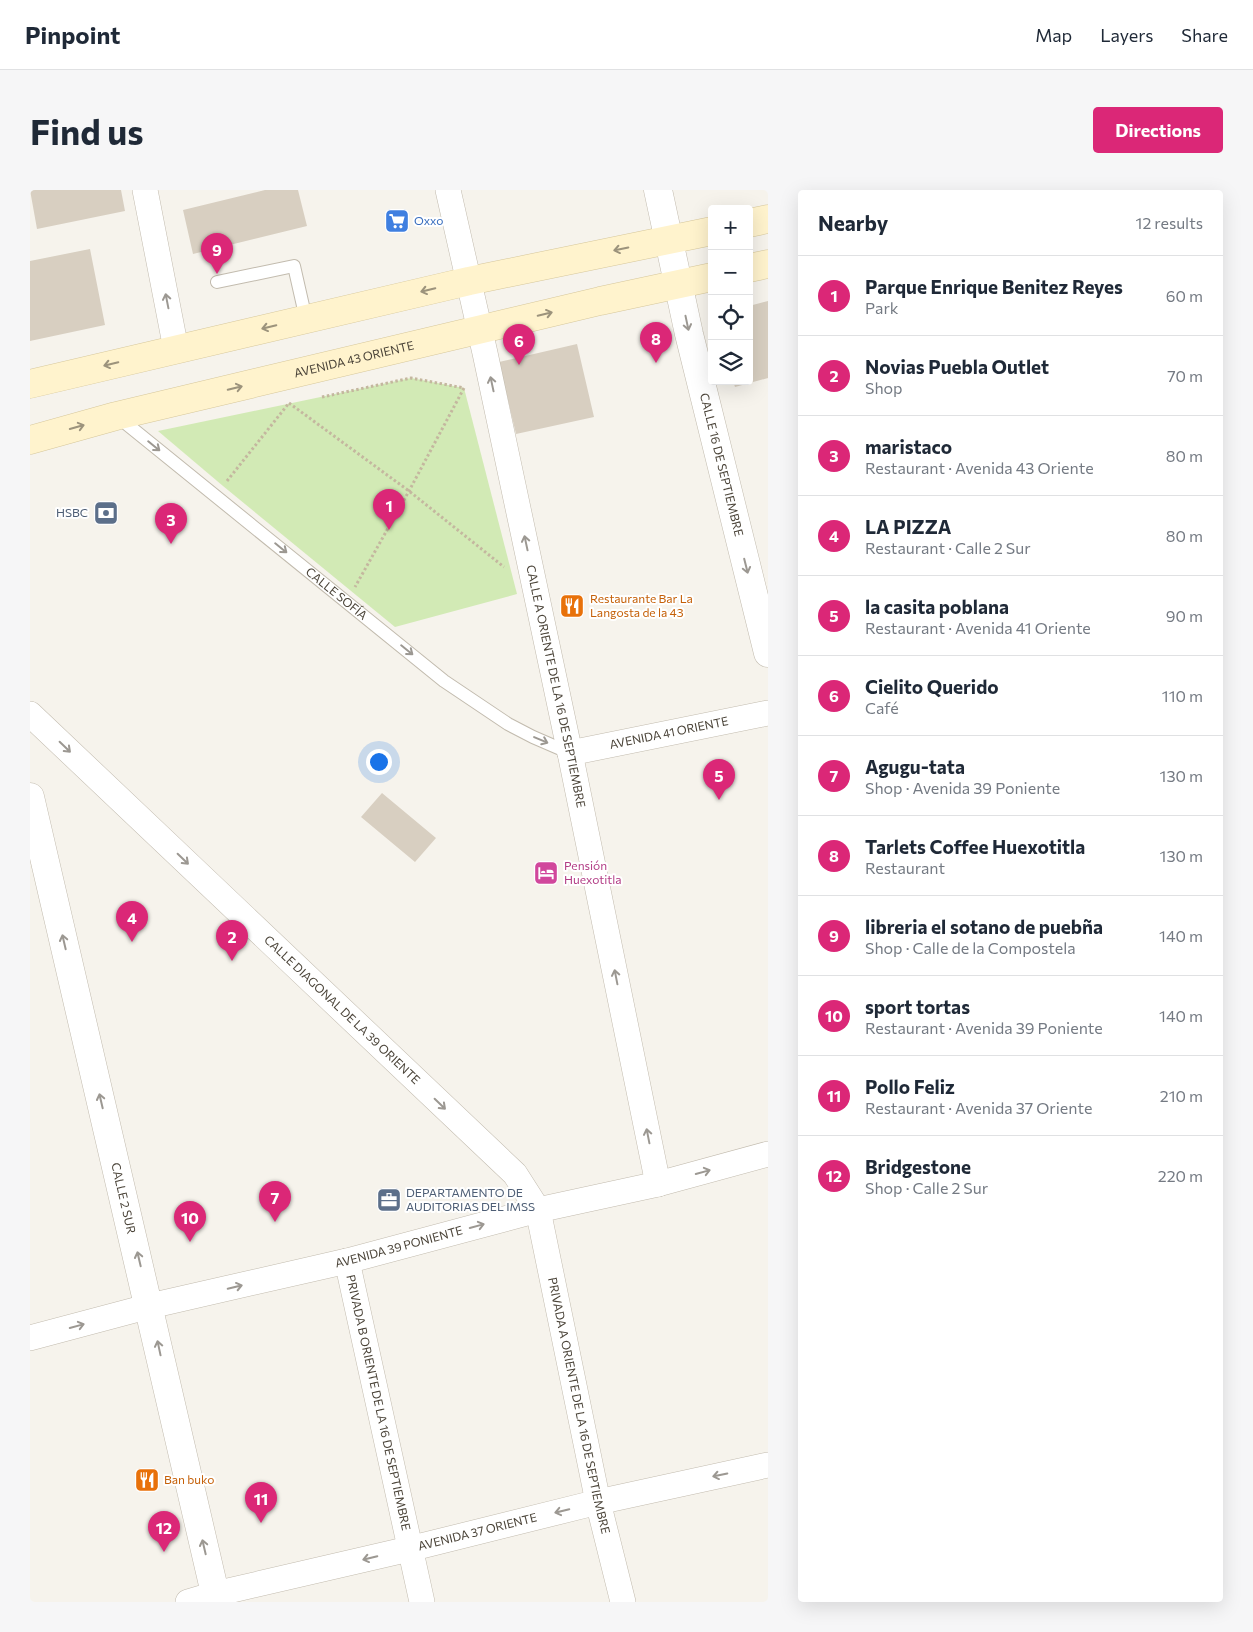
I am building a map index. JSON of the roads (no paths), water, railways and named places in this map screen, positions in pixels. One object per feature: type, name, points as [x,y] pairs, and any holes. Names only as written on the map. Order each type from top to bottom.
[{"type":"main road","points":[[753,222],[768,219]]},
{"type":"main road","points":[[30,384],[469,281],[708,232]]},
{"type":"main road","points":[[753,267],[768,264]]},
{"type":"main road","name":"AVENIDA 43 ORIENTE","points":[[30,440],[116,416],[480,329],[708,278]]},
{"type":"street","points":[[145,190],[176,349]]},
{"type":"street","name":"CALLE A ORIENTE DE LA 16 DE SEPTIEMBRE","points":[[448,190],[480,329],[570,753],[658,1184]]},
{"type":"street","name":"CALLE 16 DE SEPTIEMBRE","points":[[658,190],[678,284],[768,653]]},
{"type":"street","name":"AVENIDA 41 ORIENTE","points":[[570,753],[768,713]]},
{"type":"street","name":"CALLE DIAGONAL DE LA 39 ORIENTE","points":[[30,714],[514,1174],[538,1210]]},
{"type":"street","name":"CALLE 2 SUR","points":[[30,797],[150,1306],[167,1389],[216,1598]]},
{"type":"street","name":"AVENIDA 39 PONIENTE","points":[[30,1338],[150,1306],[347,1261],[538,1210],[658,1184],[768,1154]]},
{"type":"street","name":"PRIVADA A ORIENTE DE LA 16 DE SEPTIEMBRE","points":[[538,1210],[598,1502],[623,1602]]},
{"type":"street","name":"PRIVADA B ORIENTE DE LA 16 DE SEPTIEMBRE","points":[[347,1261],[422,1602]]},
{"type":"street","name":"AVENIDA 37 ORIENTE","points":[[188,1602],[216,1598],[598,1502],[768,1465]]},
{"type":"lane","points":[[217,282],[294,266],[306,319]]},
{"type":"lane","name":"CALLE SOFÍA","points":[[116,416],[444,681],[508,724],[570,753]]},
{"type":"place","name":"Oxxo","points":[[397,221]]},
{"type":"place","name":"libreria el sotano de puebña","points":[[217,274]]},
{"type":"place","name":"Tarlets Coffee Huexotitla","points":[[656,363]]},
{"type":"place","name":"Cielito Querido","points":[[519,365]]},
{"type":"place","name":"HSBC","points":[[106,513]]},
{"type":"place","name":"Parque Enrique Benitez Reyes","points":[[389,530]]},
{"type":"place","name":"maristaco","points":[[171,544]]},
{"type":"place","name":"Restaurante Bar La Langosta de la 43","points":[[572,606]]},
{"type":"place","name":"la casita poblana","points":[[719,800]]},
{"type":"place","name":"Pensión Huexotitla","points":[[546,873]]},
{"type":"place","name":"LA PIZZA","points":[[132,942]]},
{"type":"place","name":"Novias Puebla Outlet","points":[[232,961]]},
{"type":"place","name":"DEPARTAMENTO DE AUDITORIAS DEL IMSS","points":[[389,1200]]},
{"type":"place","name":"Agugu-tata","points":[[275,1222]]},
{"type":"place","name":"sport tortas","points":[[190,1242]]},
{"type":"place","name":"Ban buko","points":[[147,1480]]},
{"type":"place","name":"Pollo Feliz","points":[[261,1523]]},
{"type":"place","name":"Bridgestone","points":[[164,1552]]}]
